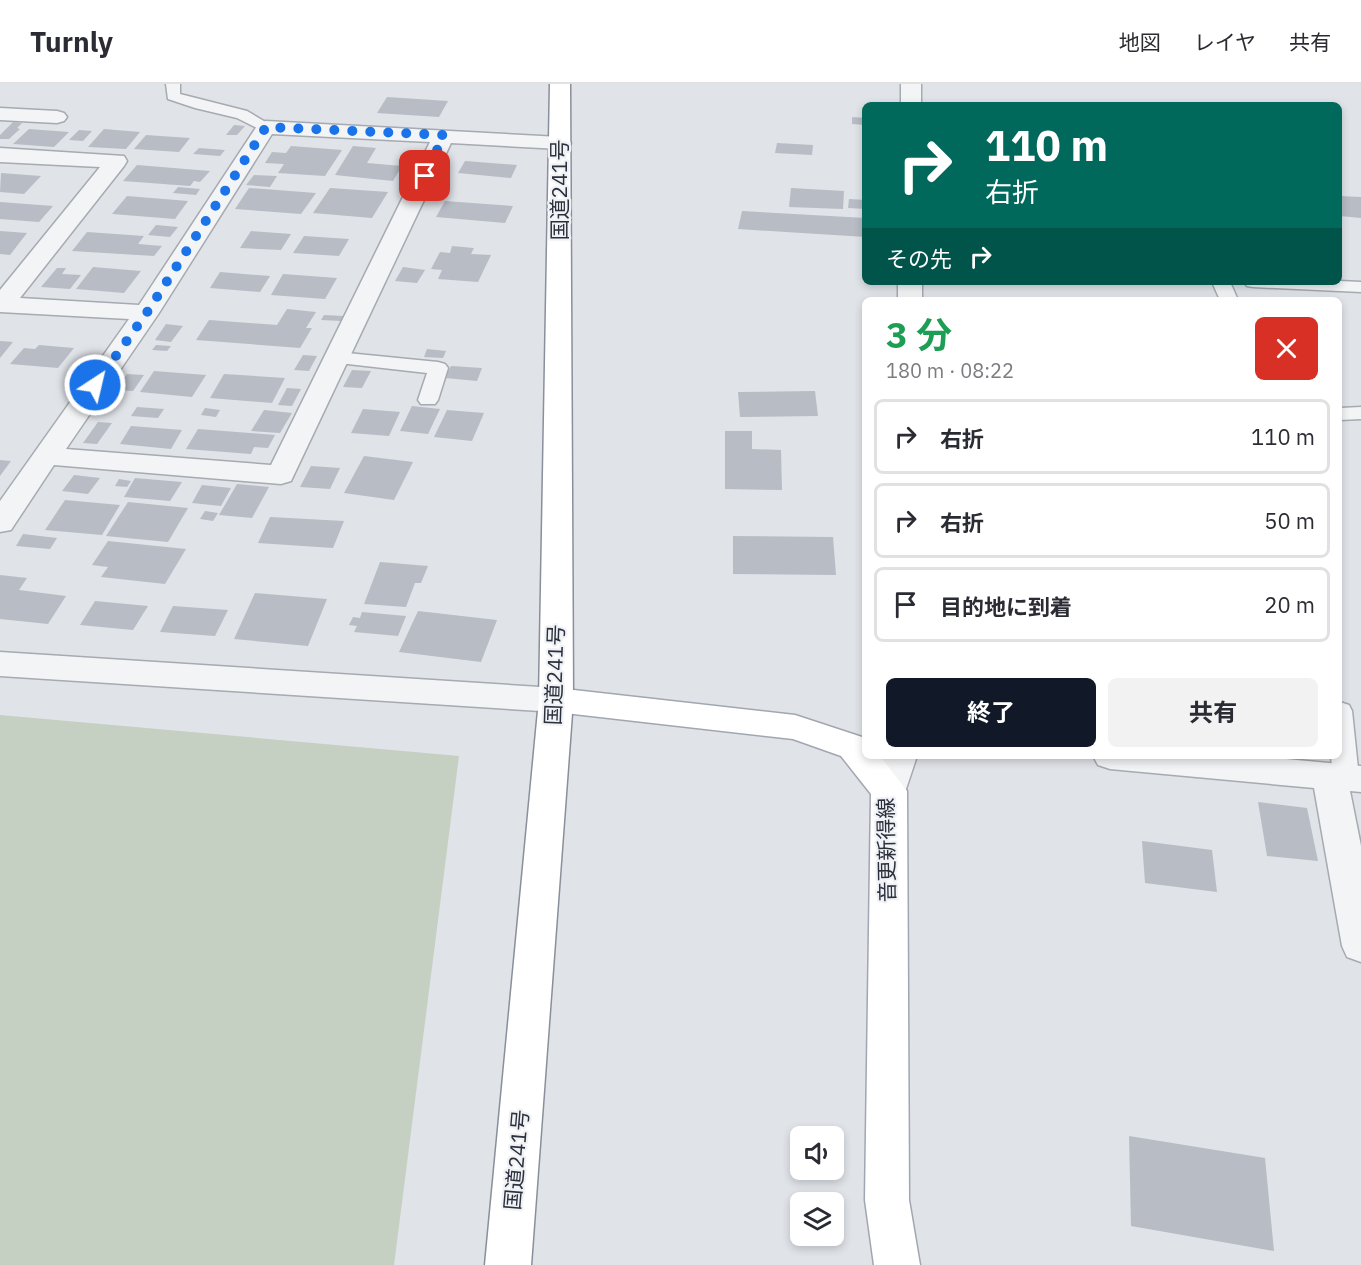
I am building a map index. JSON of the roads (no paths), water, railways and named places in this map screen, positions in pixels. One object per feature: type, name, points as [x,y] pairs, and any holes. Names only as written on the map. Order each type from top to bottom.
[{"type":"main road","name":"国道241号","points":[[508,1265],[556,700],[560,84]]},
{"type":"main road","name":"音更新得線","points":[[556,700],[795,727],[853,747],[862,758]]},
{"type":"main road","name":"音更新得線","points":[[863,759],[889,791],[887,1200],[897,1265]]},
{"type":"street","points":[[911,84],[911,102]]},
{"type":"street","points":[[0,114],[57,117]]},
{"type":"street","points":[[0,523],[146,314],[266,127],[560,143]]},
{"type":"street","points":[[45,456],[280,475],[444,135]]},
{"type":"street","points":[[0,154],[116,161],[1,304]]},
{"type":"street","points":[[1,304],[146,314]]},
{"type":"street","points":[[0,664],[556,700]]},
{"type":"street","points":[[889,791],[899,759]]},
{"type":"street","points":[[1142,759],[1346,778],[1361,946]]},
{"type":"lane","points":[[173,84],[172,96],[242,114],[266,127]]},
{"type":"lane","points":[[1318,285],[1361,287]]},
{"type":"lane","points":[[337,358],[438,368],[428,400]]},
{"type":"lane","points":[[1342,414],[1361,413]]},
{"type":"lane","points":[[1342,733],[1346,778]]}]
